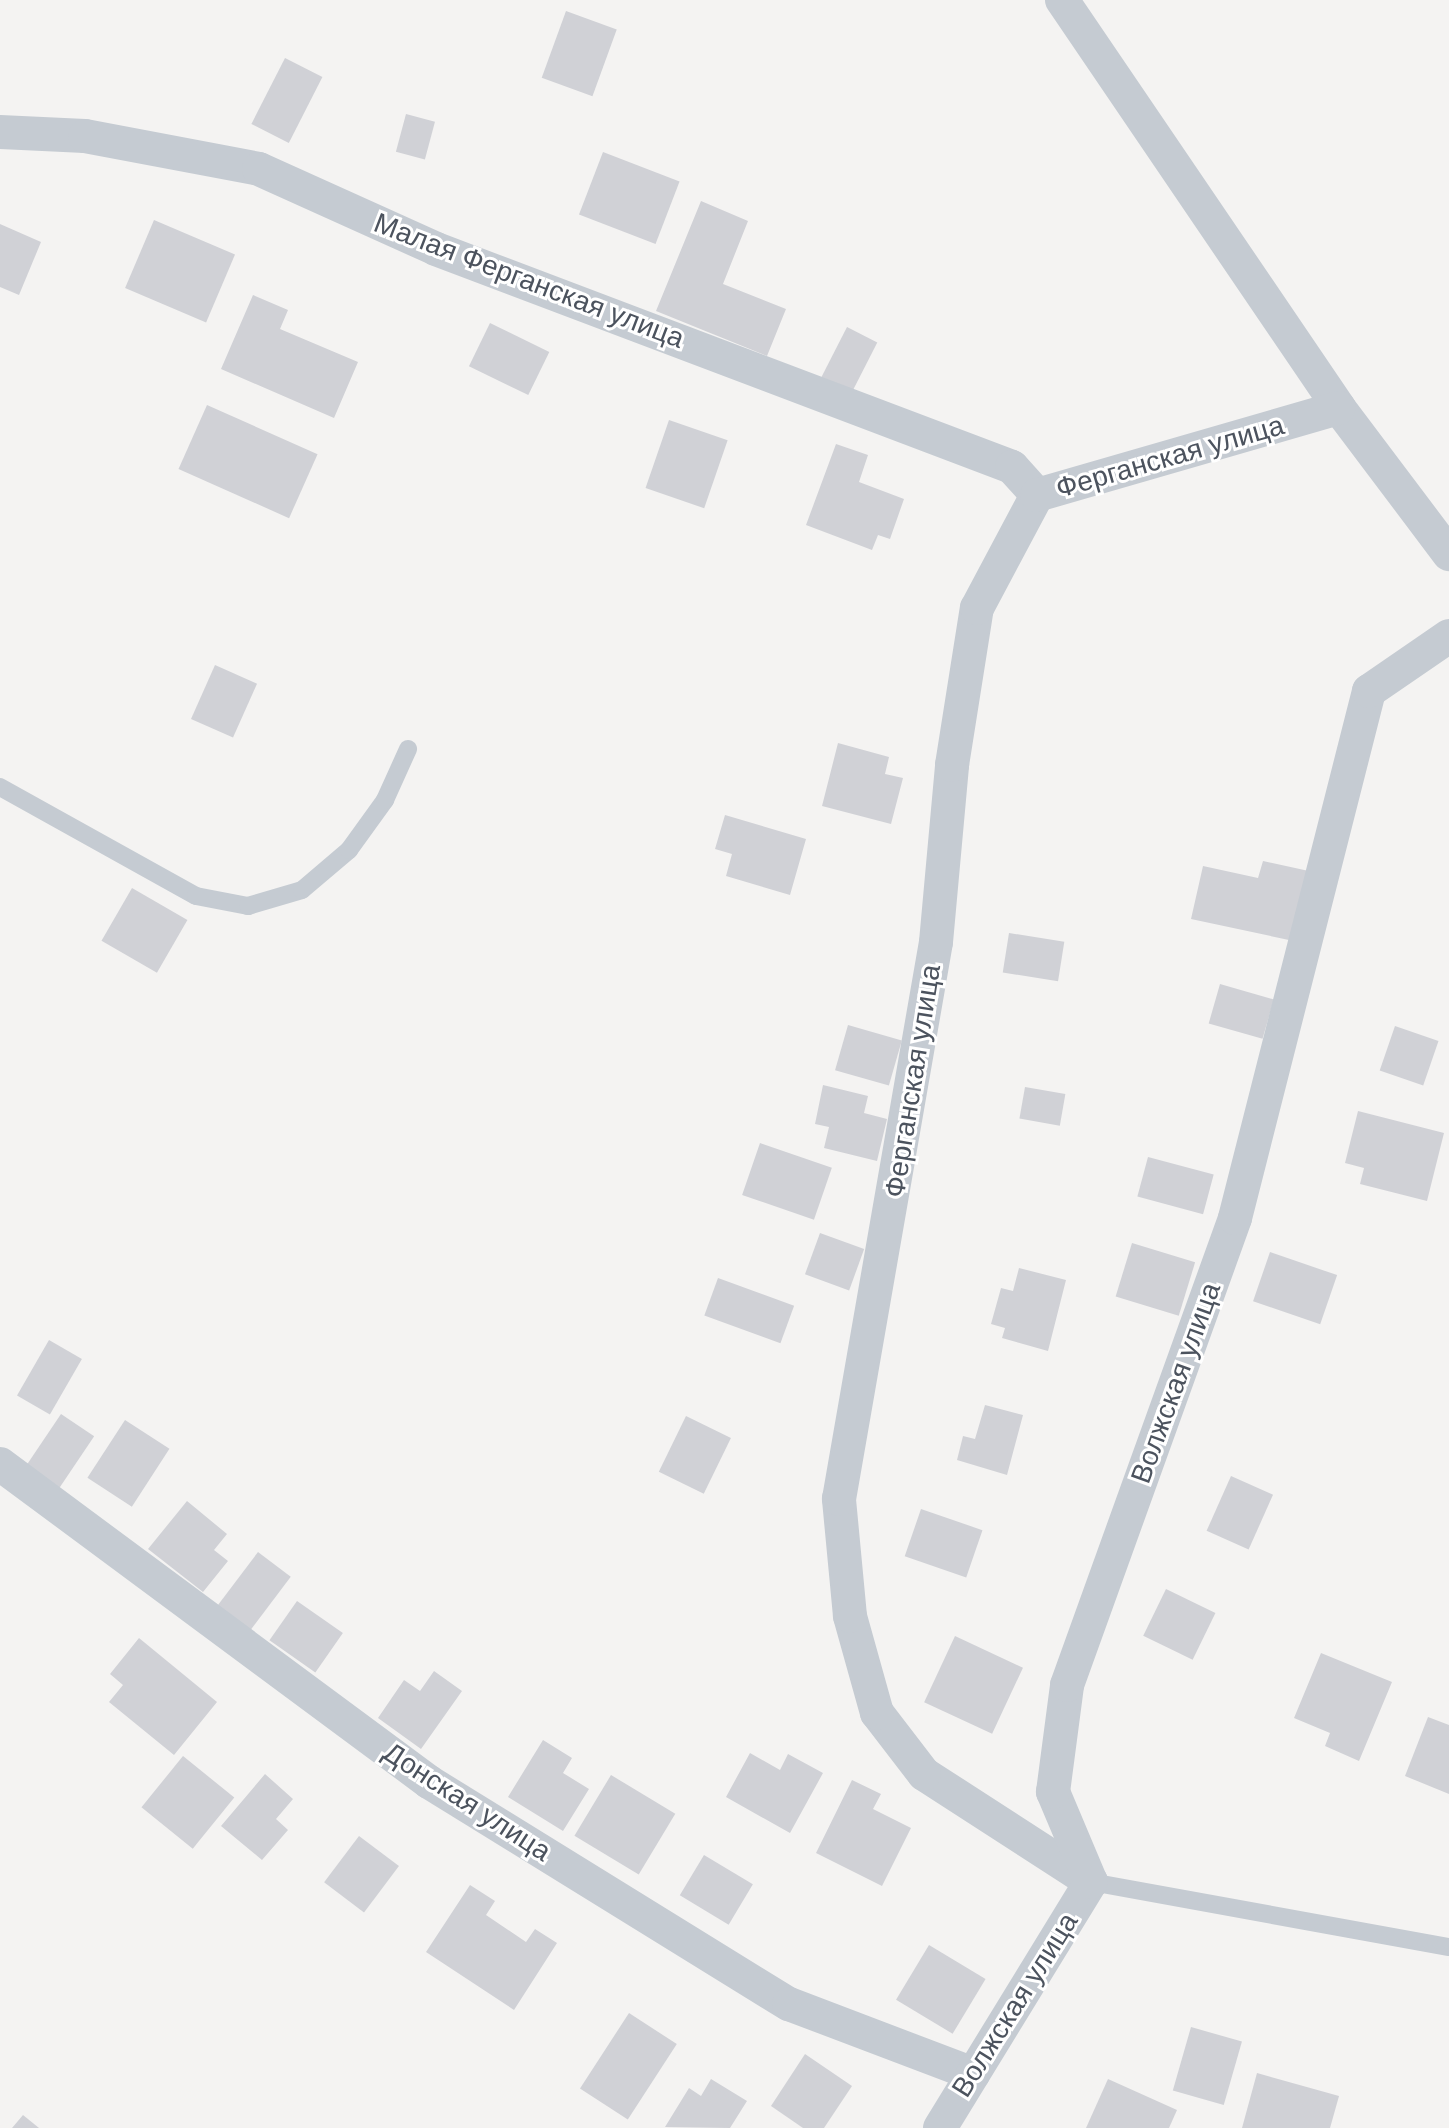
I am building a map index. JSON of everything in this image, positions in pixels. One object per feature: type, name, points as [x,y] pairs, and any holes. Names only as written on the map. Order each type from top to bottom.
[{"type":"street","points":[[1062,0],[1339,408],[1449,554]]},
{"type":"street","name":"Малая Ферганская улица","points":[[0,132],[85,136],[259,169],[436,249],[1012,467],[1037,495]]},
{"type":"street","name":"Ферганская улица","points":[[1091,1882],[924,1774],[877,1713],[850,1616],[839,1499],[936,942],[952,765],[977,608],[1037,495],[1339,408]]},
{"type":"street","name":"Волжская улица","points":[[940,2128],[1091,1882],[1053,1792],[1067,1685],[1235,1218],[1369,691],[1449,636]]},
{"type":"street","name":"Донская улица","points":[[0,1464],[442,1790],[789,2004],[973,2074]]},
{"type":"lane","points":[[0,787],[196,896],[248,906],[302,890],[349,850],[385,800],[408,749]]},
{"type":"lane","points":[[1091,1882],[1449,1947]]},
{"type":"building","points":[[566,11],[617,29],[592,96],[542,78]]},
{"type":"building","points":[[285,58],[322,77],[289,143],[251,124]]},
{"type":"building","points":[[406,114],[435,122],[425,159],[396,152]]},
{"type":"building","points":[[603,152],[680,181],[656,244],[579,215]]},
{"type":"building","points":[[701,201],[748,221],[723,284],[786,309],[767,356],[656,311]]},
{"type":"building","points":[[154,220],[235,254],[206,323],[125,288]]},
{"type":"building","points":[[0,224],[41,242],[19,295],[0,287]]},
{"type":"building","points":[[253,295],[288,310],[280,329],[358,362],[334,418],[221,369]]},
{"type":"building","points":[[490,323],[549,352],[528,395],[469,366]]},
{"type":"building","points":[[847,327],[877,342],[851,395],[820,380]]},
{"type":"building","points":[[207,405],[318,454],[289,518],[179,469]]},
{"type":"building","points":[[669,420],[728,440],[704,508],[646,488]]},
{"type":"building","points":[[836,444],[868,455],[859,482],[904,499],[890,539],[878,535],[872,550],[806,525]]},
{"type":"building","points":[[215,665],[257,684],[233,738],[191,719]]},
{"type":"building","points":[[838,743],[889,757],[885,774],[903,778],[891,824],[822,806]]},
{"type":"building","points":[[725,815],[806,839],[790,895],[726,876],[732,854],[715,849]]},
{"type":"building","points":[[1263,861],[1318,873],[1303,943],[1191,919],[1203,866],[1258,878]]},
{"type":"building","points":[[132,888],[187,920],[157,973],[102,941]]},
{"type":"building","points":[[1009,933],[1064,942],[1058,981],[1003,973]]},
{"type":"building","points":[[1220,984],[1274,999],[1263,1039],[1209,1023]]},
{"type":"building","points":[[848,1025],[902,1040],[889,1086],[835,1070]]},
{"type":"building","points":[[1395,1026],[1438,1041],[1423,1085],[1380,1070]]},
{"type":"building","points":[[823,1085],[868,1096],[864,1113],[887,1119],[877,1161],[824,1148],[829,1127],[815,1124]]},
{"type":"building","points":[[1025,1087],[1065,1094],[1060,1126],[1019,1119]]},
{"type":"building","points":[[1358,1111],[1444,1133],[1427,1201],[1360,1184],[1364,1168],[1345,1163]]},
{"type":"building","points":[[760,1143],[832,1168],[814,1220],[742,1195]]},
{"type":"building","points":[[1148,1157],[1214,1175],[1203,1214],[1137,1197]]},
{"type":"building","points":[[820,1233],[864,1249],[849,1290],[805,1274]]},
{"type":"building","points":[[1132,1243],[1195,1262],[1179,1316],[1116,1297]]},
{"type":"building","points":[[1270,1252],[1337,1275],[1320,1324],[1253,1301]]},
{"type":"building","points":[[1019,1268],[1066,1280],[1048,1351],[1002,1338],[1005,1328],[991,1324],[1001,1288],[1013,1291]]},
{"type":"building","points":[[718,1278],[794,1306],[780,1343],[704,1316]]},
{"type":"building","points":[[49,1340],[82,1359],[50,1414],[17,1395]]},
{"type":"building","points":[[985,1405],[1023,1415],[1007,1475],[957,1460],[963,1436],[975,1439]]},
{"type":"building","points":[[61,1414],[94,1436],[59,1488],[26,1465]]},
{"type":"building","points":[[686,1416],[731,1438],[704,1494],[659,1472]]},
{"type":"building","points":[[125,1420],[169,1449],[132,1507],[87,1478]]},
{"type":"building","points":[[1231,1476],[1273,1495],[1249,1550],[1207,1531]]},
{"type":"building","points":[[187,1501],[227,1534],[214,1550],[228,1561],[203,1592],[148,1549]]},
{"type":"building","points":[[921,1509],[982,1530],[966,1577],[905,1556]]},
{"type":"building","points":[[258,1552],[291,1577],[246,1636],[213,1611]]},
{"type":"building","points":[[1166,1589],[1215,1613],[1193,1660],[1143,1636]]},
{"type":"building","points":[[297,1601],[343,1633],[315,1672],[269,1640]]},
{"type":"building","points":[[955,1636],[1023,1668],[992,1734],[924,1702]]},
{"type":"building","points":[[139,1638],[217,1702],[174,1755],[109,1702],[123,1685],[110,1674]]},
{"type":"building","points":[[1321,1653],[1392,1682],[1359,1761],[1325,1746],[1330,1733],[1294,1718]]},
{"type":"building","points":[[434,1671],[462,1691],[421,1749],[378,1718],[404,1680],[420,1691]]},
{"type":"building","points":[[1428,1717],[1449,1725],[1449,1794],[1405,1776]]},
{"type":"building","points":[[543,1740],[572,1758],[563,1773],[589,1789],[563,1831],[508,1797]]},
{"type":"building","points":[[750,1753],[780,1770],[788,1754],[823,1773],[790,1833],[726,1797]]},
{"type":"building","points":[[183,1756],[234,1798],[193,1849],[141,1807]]},
{"type":"building","points":[[265,1774],[293,1799],[276,1819],[288,1830],[262,1860],[221,1826]]},
{"type":"building","points":[[611,1775],[675,1814],[639,1874],[574,1836]]},
{"type":"building","points":[[852,1780],[881,1794],[873,1809],[911,1828],[882,1886],[816,1853]]},
{"type":"building","points":[[359,1836],[399,1866],[364,1912],[324,1882]]},
{"type":"building","points":[[704,1855],[753,1884],[729,1925],[680,1895]]},
{"type":"building","points":[[470,1885],[495,1901],[486,1915],[526,1942],[535,1929],[557,1943],[514,2010],[426,1952]]},
{"type":"building","points":[[929,1945],[986,1979],[953,2034],[896,2000]]},
{"type":"building","points":[[629,2013],[677,2044],[628,2120],[580,2088]]},
{"type":"building","points":[[1191,2027],[1242,2042],[1224,2105],[1173,2090]]},
{"type":"building","points":[[805,2054],[852,2086],[824,2128],[803,2128],[771,2106]]},
{"type":"building","points":[[1257,2073],[1339,2096],[1330,2128],[1242,2128]]},
{"type":"building","points":[[711,2079],[747,2101],[730,2128],[665,2127],[689,2088],[701,2096]]},
{"type":"building","points":[[1108,2079],[1177,2110],[1169,2128],[1086,2128]]},
{"type":"building","points":[[23,2115],[39,2128],[12,2128]]}]
